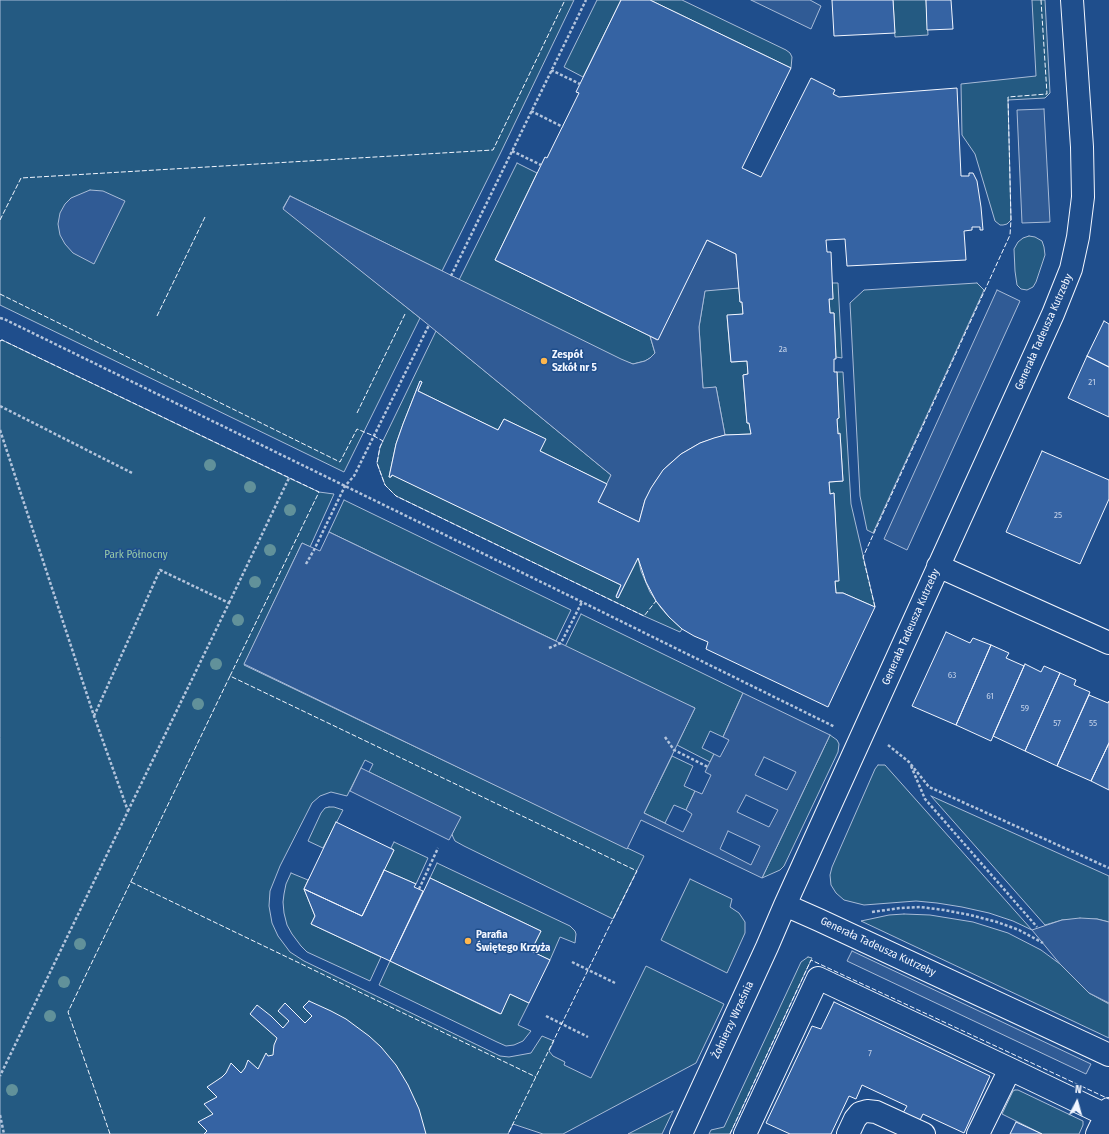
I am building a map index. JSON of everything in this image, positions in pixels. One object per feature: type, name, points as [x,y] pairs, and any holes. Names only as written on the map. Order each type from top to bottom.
[{"type":"street","name":"Generała Tadeusza Kutrzeby","points":[[1072,0],[1083,171],[1083,197],[1075,255],[1071,269],[1053,314],[784,905],[1109,1055]]},
{"type":"street","points":[[938,566],[1109,643]]},
{"type":"street","name":"Żołnierzy Września","points":[[681,1134],[764,953],[784,905]]},
{"type":"street","points":[[745,1134],[818,978],[1010,1070],[1104,1119]]},
{"type":"street","points":[[978,1134],[1010,1070]]},
{"type":"street","points":[[848,1134],[855,1119],[860,1113],[867,1111],[876,1112],[924,1134]]},
{"type":"path","points":[[451,276],[586,0]]},
{"type":"path","points":[[551,70],[580,84]]},
{"type":"path","points":[[531,111],[563,127]]},
{"type":"path","points":[[512,151],[541,165]]},
{"type":"path","points":[[0,318],[860,739]]},
{"type":"path","points":[[306,564],[345,486],[354,476],[429,325]]},
{"type":"path","points":[[0,406],[132,473]]},
{"type":"path","points":[[0,430],[94,716],[128,811]]},
{"type":"path","points":[[0,1076],[289,478]]},
{"type":"path","points":[[94,716],[160,570],[229,603]]},
{"type":"path","points":[[549,648],[561,643],[582,602]]},
{"type":"path","points":[[665,737],[674,750],[708,767]]},
{"type":"path","points":[[887,744],[909,762],[929,787],[1109,868]]},
{"type":"path","points":[[909,762],[925,799],[1037,927]]},
{"type":"path","points":[[419,889],[438,848]]},
{"type":"path","points":[[869,912],[920,907],[944,910],[997,922],[1019,930],[1043,943]]},
{"type":"path","points":[[572,962],[615,983]]},
{"type":"path","points":[[546,1016],[588,1037]]},
{"type":"path","points":[[0,1115],[4,1134]]},
{"type":"green space","points":[[0,0],[574,0],[442,271],[290,196],[283,208],[420,318],[344,472],[0,305]]},
{"type":"green space","points":[[597,0],[621,0],[583,77],[564,67]]},
{"type":"green space","points":[[650,0],[682,0],[786,50],[792,57],[791,68]]},
{"type":"green space","points":[[893,0],[926,0],[928,35],[895,37]]},
{"type":"green space","points":[[1032,0],[1045,0],[1050,93],[1045,98],[1008,100],[1011,220],[1007,224],[1000,225],[995,221],[975,154],[962,135],[961,84],[1036,76]]},
{"type":"green space","points":[[517,163],[537,173],[495,260],[650,336],[655,353],[650,358],[633,364],[621,360],[459,280]]},
{"type":"green space","points":[[1029,236],[1035,237],[1042,241],[1045,255],[1036,282],[1033,287],[1027,290],[1021,289],[1017,285],[1014,249],[1018,242]]},
{"type":"green space","points":[[832,283],[838,283],[842,358],[836,357],[834,313],[830,313],[829,299],[833,299]]},
{"type":"green space","points":[[977,283],[984,290],[873,533],[867,530],[860,496],[850,303],[864,290]]},
{"type":"green space","points":[[739,288],[743,314],[727,316],[731,362],[747,361],[748,374],[743,375],[747,423],[749,423],[751,434],[725,435],[716,387],[703,389],[699,327],[705,290]]},
{"type":"green space","points":[[436,331],[611,475],[607,484],[540,451],[545,439],[504,419],[498,430],[418,391],[422,382],[420,381],[396,444],[389,477],[393,475],[621,585],[616,596],[618,598],[638,558],[641,571],[650,592],[661,608],[682,629],[680,632],[396,496],[385,485],[377,463],[380,447]]},
{"type":"green space","name":"Park Północny","points":[[2,340],[319,492],[334,494],[310,547],[302,543],[244,665],[644,856],[613,919],[455,841],[452,834],[460,817],[369,772],[373,764],[365,760],[347,796],[331,792],[320,796],[312,803],[280,866],[270,891],[269,906],[272,923],[278,936],[290,952],[304,961],[500,1056],[509,1057],[531,1053],[542,1036],[554,1041],[549,1051],[553,1056],[565,1062],[564,1065],[591,1078],[646,966],[724,1004],[696,1063],[563,1134],[543,1134],[513,1124],[508,1134],[0,1134],[0,341]]},
{"type":"green space","points":[[837,372],[843,372],[851,504],[875,607],[843,593],[836,593],[835,581],[838,581],[834,493],[830,494],[829,482],[843,481],[840,434],[838,434],[837,419],[839,418]]},
{"type":"green space","points":[[344,500],[571,610],[556,641],[329,532]]},
{"type":"green space","points":[[581,614],[743,693],[723,737],[710,731],[702,748],[714,754],[710,762],[677,745],[695,708],[562,653]]},
{"type":"green space","points":[[830,735],[837,740],[839,744],[838,752],[784,866],[780,870],[762,878]]},
{"type":"green space","points":[[672,756],[693,766],[684,786],[695,791],[686,810],[674,805],[665,823],[644,813]]},
{"type":"green space","points":[[878,765],[885,765],[1032,930],[1013,921],[989,913],[962,907],[916,901],[864,905],[844,900],[836,893],[831,885],[830,875],[832,867]]},
{"type":"green space","points":[[931,796],[1109,876],[1109,922],[1097,919],[1062,920],[1045,925]]},
{"type":"green space","points":[[329,807],[343,810],[323,848],[308,841],[321,813],[325,808]]},
{"type":"green space","points":[[394,842],[428,858],[416,884],[384,870],[394,850],[391,848]]},
{"type":"green space","points":[[437,863],[570,926],[576,934],[575,943],[560,937],[550,960],[531,951],[541,931],[430,878]]},
{"type":"green space","points":[[291,873],[308,880],[304,889],[315,916],[311,924],[381,957],[370,981],[307,952],[292,934],[287,925],[283,902],[286,884]]},
{"type":"green space","points":[[690,879],[732,899],[730,907],[739,913],[745,922],[745,933],[727,973],[661,940]]},
{"type":"green space","points":[[889,915],[930,915],[973,922],[1008,933],[1041,950],[1060,964],[1089,993],[1109,1004],[1109,1038],[861,921]]},
{"type":"green space","points":[[808,957],[812,958],[730,1134],[709,1134],[711,1130],[724,1127],[801,962]]},
{"type":"green space","points":[[390,961],[500,1014],[510,994],[529,1003],[518,1025],[531,1031],[523,1041],[514,1045],[506,1046],[379,985]]},
{"type":"green space","points":[[1018,1090],[1083,1121],[1079,1134],[1042,1134],[1002,1114],[1013,1091]]},
{"type":"green space","points":[[673,1111],[662,1134],[628,1134]]},
{"type":"shaded area","points":[[751,0],[810,0],[821,6],[811,29]]},
{"type":"shaded area","points":[[1044,109],[1050,222],[1022,223],[1017,110]]},
{"type":"shaded area","points":[[90,190],[103,191],[125,201],[94,264],[73,253],[65,244],[60,235],[58,224],[60,213],[65,204],[71,198]]},
{"type":"shaded area","points":[[290,196],[633,364],[645,361],[655,353],[650,336],[657,340],[707,240],[736,254],[739,288],[705,291],[699,327],[703,388],[716,387],[725,435],[700,443],[681,454],[666,467],[655,482],[645,500],[639,522],[598,502],[611,475],[420,318],[283,209]]},
{"type":"shaded area","points":[[997,290],[1020,301],[907,550],[884,539]]},
{"type":"shaded area","points":[[329,532],[695,708],[644,813],[683,832],[692,814],[686,810],[695,791],[702,794],[711,775],[705,772],[714,754],[720,757],[729,740],[723,737],[743,693],[830,735],[762,878],[641,820],[627,849],[244,664],[302,543],[320,551]],"holes":[[[764,757],[796,772],[787,790],[755,775]],[[746,795],[778,810],[769,827],[737,812]],[[728,831],[760,846],[751,865],[720,849]]]},
{"type":"shaded area","points":[[361,768],[461,817],[449,840],[350,791]]},
{"type":"shaded area","points":[[1080,918],[1097,919],[1109,922],[1109,1003],[1089,993],[1060,964],[1032,930],[1062,920]]},
{"type":"shaded area","points":[[852,951],[1091,1064],[1086,1074],[847,961]]},
{"type":"building","points":[[621,0],[650,0],[791,68],[742,168],[761,177],[811,78],[835,90],[833,94],[839,97],[957,88],[961,176],[969,176],[969,173],[973,173],[977,181],[983,230],[980,230],[980,227],[972,227],[972,230],[964,231],[966,260],[847,266],[845,239],[826,240],[827,252],[831,252],[833,299],[829,299],[830,313],[834,313],[836,359],[834,359],[834,372],[837,372],[839,418],[837,419],[838,434],[840,433],[843,481],[829,482],[830,494],[834,493],[839,581],[835,581],[836,593],[843,593],[875,607],[828,707],[706,649],[708,642],[682,629],[669,617],[656,601],[646,582],[638,558],[618,598],[616,597],[621,585],[392,475],[389,477],[396,444],[420,381],[422,382],[418,391],[498,430],[504,419],[546,439],[540,451],[607,484],[598,502],[639,522],[645,500],[651,488],[663,470],[681,454],[700,443],[714,438],[725,435],[751,434],[749,423],[747,423],[743,375],[748,374],[747,361],[731,362],[727,315],[743,314],[742,302],[740,302],[736,254],[707,240],[658,340],[495,260],[545,157],[547,158],[579,93],[576,92]]},
{"type":"building","points":[[832,0],[893,0],[895,33],[834,36]]},
{"type":"building","points":[[926,0],[951,0],[953,29],[927,30]]},
{"type":"building","points":[[1104,321],[1109,324],[1109,367],[1087,356]]},
{"type":"building","points":[[1087,356],[1109,367],[1109,417],[1068,398]]},
{"type":"building","points":[[1042,451],[1109,480],[1109,499],[1080,564],[1006,532]]},
{"type":"building","points":[[946,632],[970,643],[973,638],[991,645],[956,725],[912,706]]},
{"type":"building","points":[[991,645],[1009,653],[1006,658],[1024,666],[991,741],[956,725]]},
{"type":"building","points":[[1025,664],[1041,672],[1044,666],[1060,673],[1025,751],[993,736]]},
{"type":"building","points":[[1060,673],[1076,680],[1074,685],[1090,692],[1057,766],[1025,751]]},
{"type":"building","points":[[1089,695],[1108,703],[1109,701],[1109,743],[1091,781],[1057,766]]},
{"type":"building","points":[[1109,743],[1109,790],[1091,781]]},
{"type":"building","points":[[336,822],[394,850],[362,916],[304,889]]},
{"type":"building","points":[[384,870],[416,884],[414,887],[423,891],[390,961],[311,924],[315,916],[304,889],[362,916]]},
{"type":"building","name":"Parafia Świętego Krzyża","points":[[430,878],[541,931],[531,951],[550,960],[529,1003],[510,994],[501,1014],[390,961]]},
{"type":"building","points":[[309,1001],[346,1019],[381,1047],[396,1065],[408,1085],[419,1109],[426,1134],[204,1134],[207,1131],[198,1122],[213,1114],[204,1104],[217,1097],[207,1087],[226,1073],[231,1063],[241,1073],[248,1060],[258,1069],[266,1053],[268,1056],[273,1055],[274,1045],[277,1038],[250,1014],[257,1005],[283,1028],[289,1021],[278,1011],[285,1003],[305,1023],[312,1016],[303,1007]]},
{"type":"building","points":[[834,1002],[990,1076],[964,1133],[923,1114],[920,1120],[903,1113],[907,1106],[862,1085],[856,1099],[849,1096],[831,1134],[790,1134],[766,1123],[812,1026],[821,1029]]},
{"type":"building","points":[[1016,1122],[1042,1134],[1010,1134]]},
{"type":"fence","points":[[0,220],[21,178],[493,150],[565,0]]},
{"type":"fence","points":[[875,607],[863,557],[1010,235],[1011,220],[1008,97],[1047,94],[1041,0]]},
{"type":"fence","points":[[157,316],[205,217]]},
{"type":"fence","points":[[0,294],[340,462],[357,429],[374,436],[383,441],[380,447],[377,463],[385,485],[396,496],[644,616],[656,601]]},
{"type":"fence","points":[[357,413],[405,314]]},
{"type":"fence","points":[[0,341],[2,340],[319,492],[230,676]]},
{"type":"fence","points":[[110,1134],[68,1012],[230,676],[637,871],[508,1134]]},
{"type":"fence","points":[[131,882],[536,1077]]},
{"type":"fence","points":[[730,1134],[811,960],[1109,1099]]},
{"type":"place","name":"Zespół Szkół nr 5","points":[[544,361]]},
{"type":"place","name":"Parafia Świętego Krzyża","points":[[468,941]]}]
